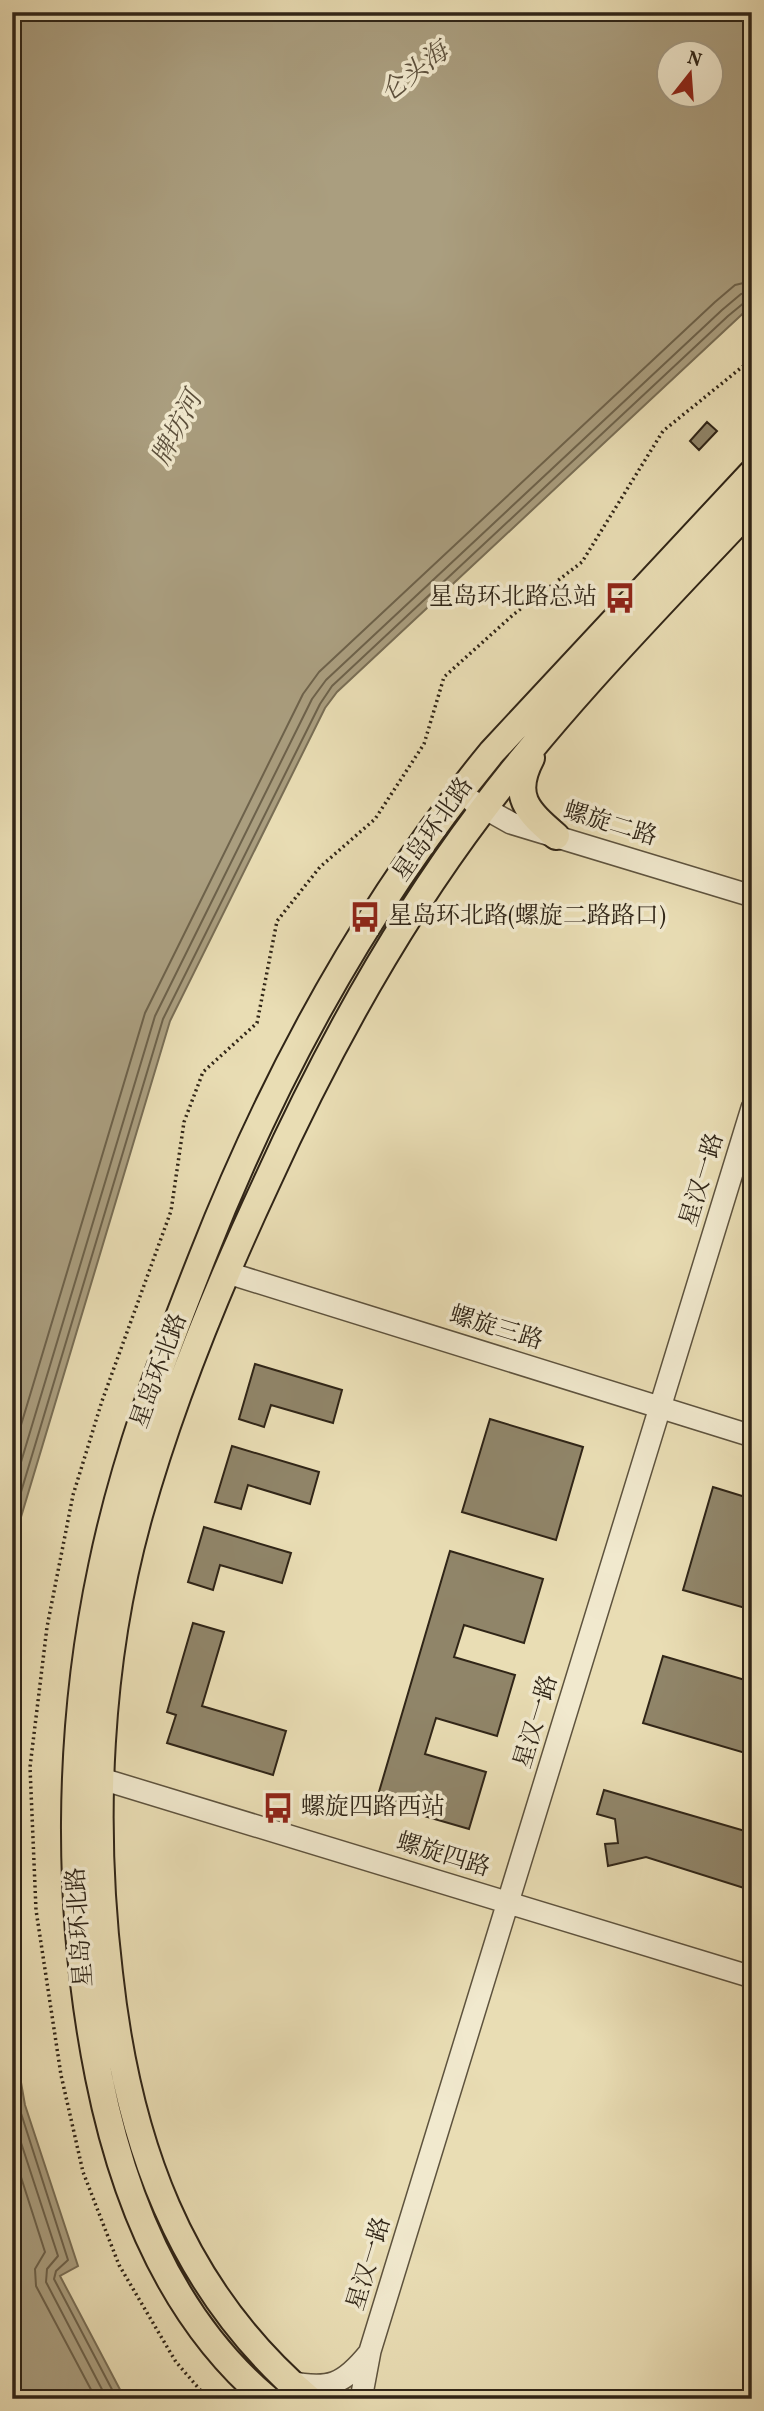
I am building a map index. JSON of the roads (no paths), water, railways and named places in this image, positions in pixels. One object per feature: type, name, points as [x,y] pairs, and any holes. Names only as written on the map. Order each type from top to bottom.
[{"type":"main road","name":"星岛环北路","points":[[299,2390],[242,2334],[179,2238],[143,2147],[119,2050],[105,1944],[90,1779],[81,1720],[102,1567],[146,1405],[256,1130],[295,1054],[372,918],[460,792],[492,752],[752,472]]},
{"type":"main road","name":"星岛环北路","points":[[267,2399],[227,2359],[176,2289],[136,2213],[104,2099],[85,1995],[77,1884],[90,1779],[116,1622],[138,1518],[177,1400],[225,1272],[319,1071],[418,905],[482,810],[540,740],[584,688],[752,507]]},
{"type":"main road","points":[[540,740],[523,774],[521,786],[533,816],[556,836]]},
{"type":"street","name":"螺旋二路","points":[[460,792],[482,810],[511,823],[752,896]]},
{"type":"street","name":"星汉一路","points":[[361,2399],[370,2351],[752,1108]]},
{"type":"street","name":"螺旋三路","points":[[225,1272],[752,1436]]},
{"type":"street","name":"螺旋四路","points":[[90,1779],[752,1977]]},
{"type":"street","name":"星汉一路","points":[[299,2390],[344,2379],[370,2351]]},
{"type":"water","points":[[12,12],[752,12],[752,305],[337,692],[325,708],[170,1021],[12,1547]]},
{"type":"water","points":[[12,2032],[25,2105],[78,2266],[60,2276],[125,2399],[12,2399]]},
{"type":"place","name":"星岛环北路总站","points":[[620,598]]},
{"type":"place","name":"星岛环北路(螺旋二路路口)","points":[[365,917]]},
{"type":"place","name":"螺旋四路西站","points":[[278,1808]]},
{"type":"water label","name":"仑头海","points":[[415,73]]},
{"type":"water label","name":"牌坊河","points":[[178,429]]}]
